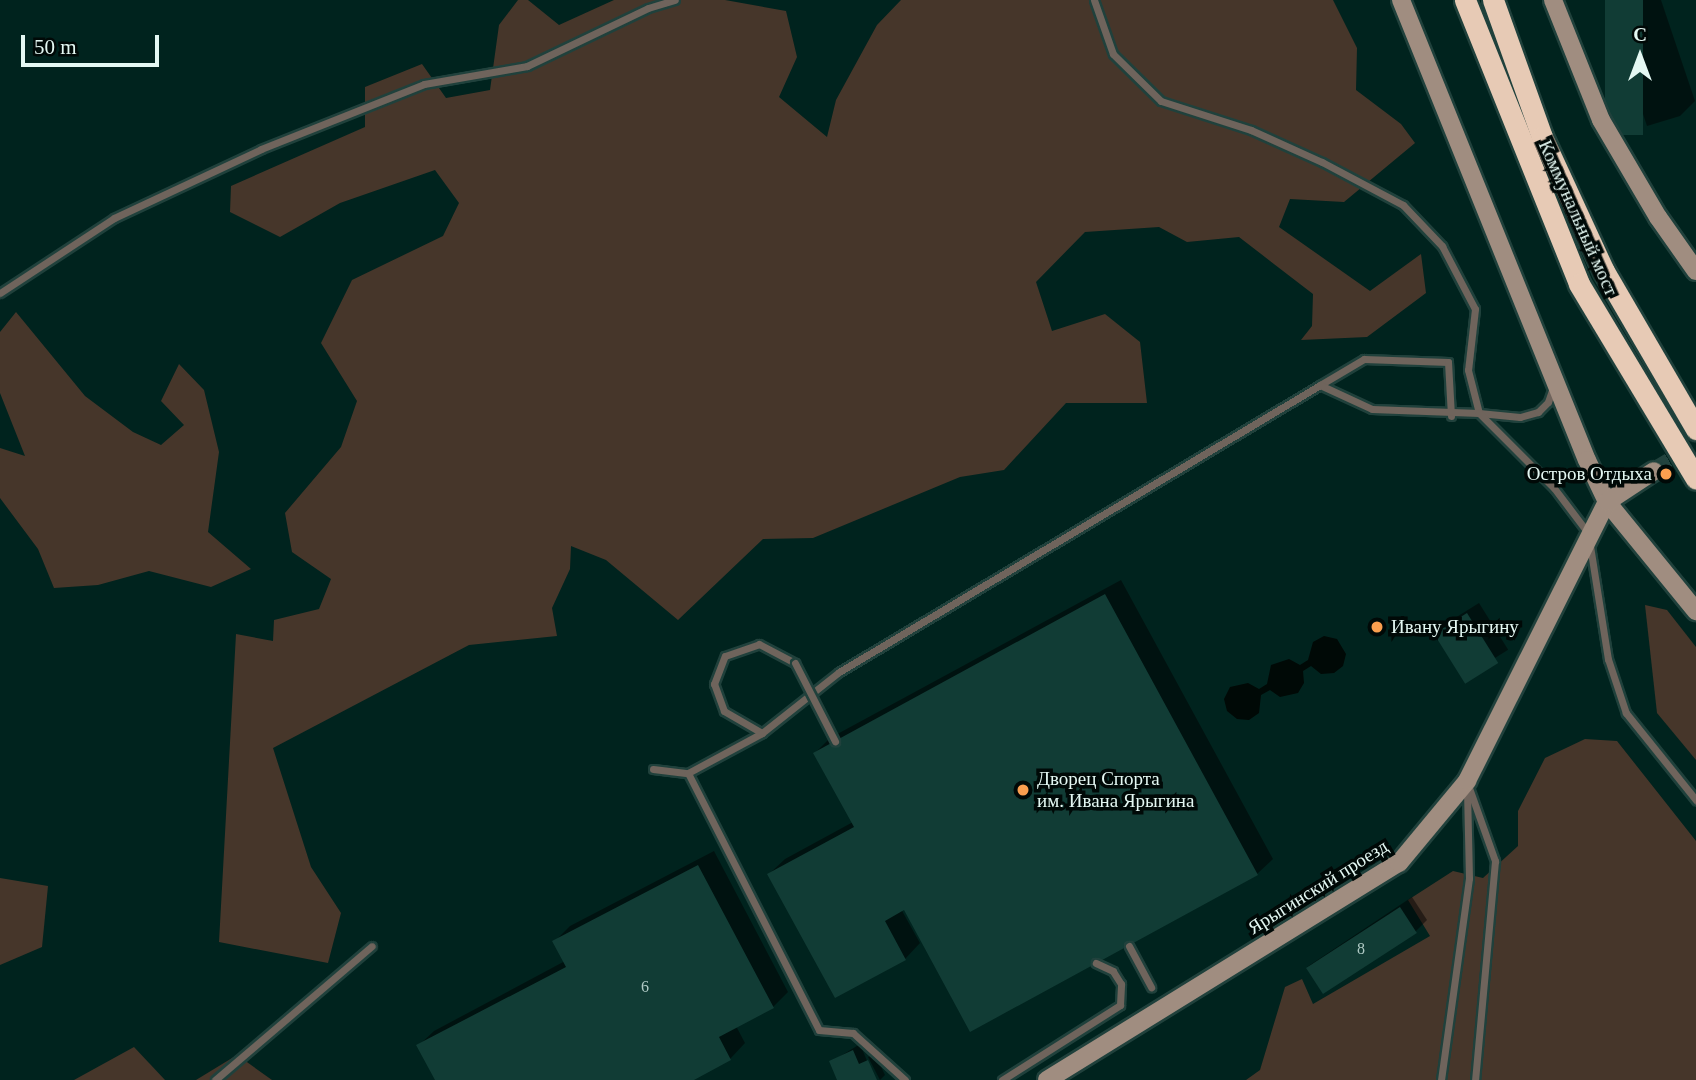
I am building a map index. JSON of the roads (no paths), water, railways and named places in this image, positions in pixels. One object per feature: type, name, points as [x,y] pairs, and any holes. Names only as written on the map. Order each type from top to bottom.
[{"type":"highway","name":"Коммунальный мост","points":[[1465,0],[1579,284],[1696,479]]},
{"type":"highway","name":"Коммунальный мост","points":[[1493,0],[1542,137],[1604,271],[1696,429]]},
{"type":"main road","points":[[1401,0],[1555,381],[1607,502],[1696,611]]},
{"type":"main road","points":[[1553,0],[1601,120],[1658,217],[1696,271]]},
{"type":"main road","points":[[1607,502],[1654,471]]},
{"type":"main road","name":"Ярыгинский проезд","points":[[1047,1080],[1399,863],[1467,781],[1588,533],[1607,502]]},
{"type":"lane","points":[[0,293],[114,218],[261,149],[424,84],[527,66],[648,8],[676,0]]},
{"type":"lane","points":[[1094,0],[1113,54],[1161,100],[1251,130],[1334,169],[1403,205],[1442,246],[1475,309],[1468,370],[1479,414],[1553,488],[1588,533],[1608,659],[1626,713],[1696,800]]},
{"type":"lane","points":[[653,769],[688,773],[762,733],[839,671],[1364,359],[1448,362],[1451,416]]},
{"type":"lane","points":[[1321,385],[1373,408],[1451,416],[1479,414],[1520,417],[1538,412],[1548,402],[1555,381]]},
{"type":"lane","points":[[762,733],[724,711],[714,684],[725,656],[759,644],[794,663],[835,741]]},
{"type":"lane","points":[[688,773],[819,1030],[853,1034],[905,1080]]},
{"type":"lane","points":[[1441,1080],[1469,878],[1467,781]]},
{"type":"lane","points":[[1467,781],[1495,861],[1475,1080]]},
{"type":"lane","points":[[215,1080],[372,946]]},
{"type":"lane","points":[[1129,946],[1151,987]]},
{"type":"lane","points":[[1002,1080],[1120,1005],[1121,984],[1113,971],[1096,964]]},
{"type":"tunnel","points":[[1654,471],[1696,446]]},
{"type":"place","name":"Остров Отдыха","points":[[1666,474]]},
{"type":"place","name":"Ивану Ярыгину","points":[[1377,627]]},
{"type":"place","name":"Дворец Спорта им. Ивана Ярыгина","points":[[1023,790]]}]
